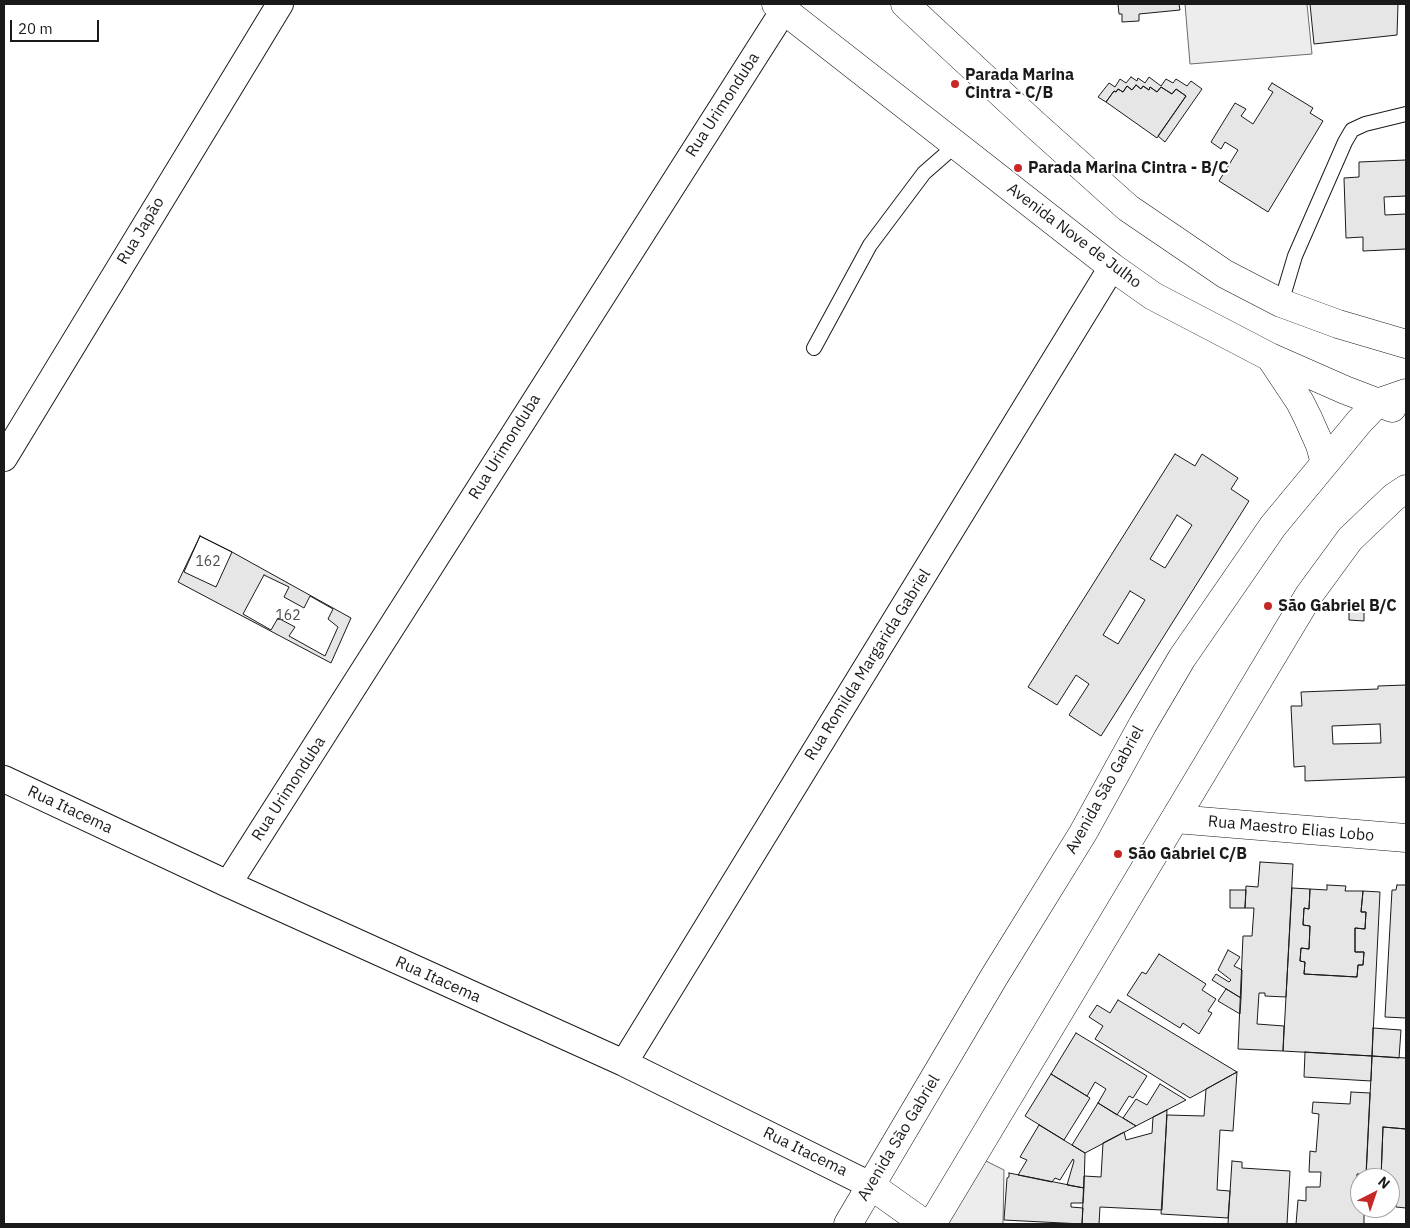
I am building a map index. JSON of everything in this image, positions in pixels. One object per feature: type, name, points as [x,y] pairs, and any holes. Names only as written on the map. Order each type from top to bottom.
[{"type":"main road","points":[[905,4],[1128,208],[1225,274],[1281,303],[1338,324],[1406,344]]},
{"type":"main road","name":"Avenida Nove de Julho","points":[[780,7],[1112,267],[1153,296],[1270,357],[1377,403],[1406,412]]},
{"type":"main road","points":[[1270,357],[1300,402],[1320,445],[1325,463]]},
{"type":"main road","name":"Avenida São Gabriel","points":[[848,1224],[994,976],[1083,833],[1142,724],[1182,658],[1273,526],[1359,422],[1377,403],[1406,393]]},
{"type":"main road","points":[[932,1224],[1309,595],[1350,539],[1394,497],[1406,489]]},
{"type":"main road","name":"Rua Maestro Elias Lobo","points":[[1175,819],[1406,838]]},
{"type":"main road","points":[[870,1185],[924,1224]]},
{"type":"street","name":"Rua Japão","points":[[4,458],[280,4]]},
{"type":"street","name":"Rua Urimonduba","points":[[228,884],[780,7]]},
{"type":"street","name":"Rua Romilda Margarida Gabriel","points":[[624,1063],[1112,267]]},
{"type":"street","name":"Rua Itacema","points":[[4,779],[228,884],[624,1063],[870,1185]]},
{"type":"lane","points":[[1281,303],[1295,256],[1352,130],[1365,124],[1406,114]]},
{"type":"lane","points":[[814,348],[870,245],[924,173],[956,145]]},
{"type":"shaded area","points":[[1185,4],[1307,4],[1312,54],[1190,64]]},
{"type":"shaded area","points":[[978,1157],[1004,1170],[1003,1224],[939,1224]]},
{"type":"building","points":[[1118,4],[1179,4],[1180,10],[1139,14],[1139,21],[1122,22],[1122,14],[1119,14]]},
{"type":"building","points":[[1310,4],[1398,4],[1397,35],[1314,44]]},
{"type":"building","points":[[1131,77],[1137,81],[1138,78],[1145,83],[1149,77],[1161,86],[1166,79],[1173,83],[1176,79],[1187,86],[1191,81],[1202,89],[1165,142],[1158,136],[1186,96],[1176,89],[1172,94],[1161,87],[1157,92],[1150,87],[1149,90],[1143,86],[1141,89],[1136,85],[1132,90],[1127,86],[1123,92],[1118,89],[1116,92],[1114,91],[1106,102],[1098,97],[1109,83],[1115,87],[1120,79],[1126,83]]},
{"type":"building","points":[[1272,83],[1313,108],[1310,113],[1323,121],[1268,212],[1219,181],[1238,150],[1225,142],[1221,149],[1211,142],[1235,103],[1246,109],[1241,116],[1253,124],[1273,92],[1268,89]]},
{"type":"building","points":[[1136,85],[1141,89],[1143,86],[1149,90],[1150,87],[1157,92],[1161,87],[1172,94],[1176,89],[1186,96],[1157,138],[1106,102],[1114,91],[1116,92],[1118,89],[1123,92],[1127,86],[1132,90]]},
{"type":"building","points":[[1406,160],[1406,196],[1384,197],[1385,215],[1406,214],[1406,249],[1363,251],[1363,237],[1346,238],[1344,178],[1359,177],[1359,162]]},
{"type":"building","points":[[1175,454],[1195,466],[1202,454],[1238,478],[1231,489],[1249,501],[1101,736],[1069,715],[1089,684],[1076,675],[1057,705],[1028,687]],"holes":[[[1177,515],[1192,525],[1165,568],[1150,559]],[[1130,591],[1145,600],[1118,644],[1103,635]]]},
{"type":"building","points":[[200,536],[232,552],[216,587],[184,572]]},
{"type":"building","points":[[200,536],[351,618],[331,663],[178,582]]},
{"type":"building","points":[[264,575],[289,587],[284,597],[304,608],[310,596],[333,609],[328,619],[338,627],[325,656],[289,636],[295,627],[278,618],[271,630],[243,614]]},
{"type":"building","points":[[1349,606],[1364,606],[1364,621],[1349,620]]},
{"type":"building","points":[[1406,685],[1406,777],[1305,781],[1305,766],[1294,767],[1291,706],[1302,706],[1301,692],[1378,689],[1378,686]],"holes":[[[1380,724],[1381,743],[1333,744],[1332,726]]]},
{"type":"building","points":[[1260,862],[1293,864],[1286,997],[1265,996],[1265,993],[1259,993],[1257,1024],[1284,1026],[1283,1051],[1238,1049],[1243,936],[1252,936],[1254,908],[1245,908],[1246,886],[1258,887]]},
{"type":"building","points":[[1327,885],[1346,886],[1345,891],[1363,891],[1361,912],[1366,912],[1365,929],[1355,928],[1355,952],[1364,952],[1363,965],[1358,965],[1357,977],[1304,974],[1305,962],[1300,961],[1301,948],[1309,949],[1310,926],[1303,925],[1304,908],[1309,909],[1310,889],[1327,890]]},
{"type":"building","points":[[1397,885],[1406,885],[1406,1018],[1385,1017],[1392,890],[1396,890]]},
{"type":"building","points":[[1292,888],[1310,889],[1309,909],[1304,908],[1303,925],[1310,926],[1309,949],[1301,948],[1300,961],[1305,962],[1304,974],[1357,977],[1358,965],[1363,965],[1364,952],[1355,952],[1355,928],[1365,929],[1366,912],[1361,912],[1363,891],[1380,892],[1372,1056],[1283,1051]]},
{"type":"building","points":[[1230,890],[1246,890],[1245,908],[1230,908]]},
{"type":"building","points":[[1228,950],[1240,957],[1234,966],[1242,970],[1241,998],[1212,980],[1216,974],[1229,982],[1231,980],[1218,970]]},
{"type":"building","points":[[1159,954],[1206,984],[1202,990],[1216,999],[1208,1011],[1212,1013],[1199,1034],[1183,1023],[1180,1028],[1127,995],[1142,972],[1146,974]]},
{"type":"building","points":[[1226,989],[1241,998],[1240,1014],[1218,1001]]},
{"type":"building","points":[[1118,1000],[1237,1072],[1190,1098],[1095,1039],[1103,1026],[1089,1017],[1097,1005],[1110,1013]]},
{"type":"building","points":[[1373,1028],[1401,1030],[1399,1058],[1372,1056]]},
{"type":"building","points":[[1076,1033],[1147,1076],[1133,1098],[1129,1096],[1117,1115],[1098,1103],[1106,1089],[1095,1082],[1087,1096],[1051,1074]]},
{"type":"building","points":[[1305,1052],[1372,1056],[1371,1081],[1304,1077]]},
{"type":"building","points":[[1372,1056],[1406,1058],[1406,1129],[1383,1127],[1381,1168],[1366,1168]]},
{"type":"building","points":[[1237,1072],[1233,1131],[1220,1130],[1217,1190],[1230,1191],[1228,1218],[1161,1214],[1167,1115],[1204,1116],[1206,1089]]},
{"type":"building","points":[[1051,1074],[1090,1098],[1064,1140],[1025,1116]]},
{"type":"building","points":[[1160,1084],[1186,1100],[1136,1126],[1123,1118],[1136,1099],[1147,1105]]},
{"type":"building","points":[[1351,1092],[1370,1093],[1366,1168],[1350,1168],[1350,1218],[1364,1218],[1364,1224],[1296,1224],[1298,1200],[1306,1201],[1306,1187],[1320,1187],[1321,1172],[1309,1172],[1310,1151],[1316,1152],[1319,1114],[1312,1113],[1313,1102],[1350,1104]]},
{"type":"building","points":[[1098,1103],[1136,1126],[1085,1153],[1072,1145]]},
{"type":"building","points":[[1167,1110],[1162,1210],[1100,1207],[1099,1224],[1082,1224],[1084,1176],[1101,1177],[1103,1143],[1124,1132],[1126,1140],[1152,1133],[1153,1117]]},
{"type":"building","points":[[1039,1125],[1085,1153],[1084,1188],[1067,1185],[1073,1159],[1060,1180],[1055,1178],[1052,1182],[1018,1175],[1027,1160],[1020,1157]]},
{"type":"building","points":[[1383,1127],[1406,1129],[1406,1208],[1400,1207],[1400,1168],[1381,1168]]},
{"type":"building","points":[[1232,1161],[1242,1162],[1242,1168],[1290,1171],[1287,1224],[1228,1224]]},
{"type":"building","points":[[1009,1173],[1084,1188],[1083,1203],[1071,1203],[1071,1207],[1083,1208],[1082,1224],[1004,1220]]},
{"type":"place","name":"Parada Marina Cintra - C/B","points":[[955,84]]},
{"type":"place","name":"Parada Marina Cintra - B/C","points":[[1018,168]]},
{"type":"place","name":"São Gabriel B/C","points":[[1268,606]]},
{"type":"place","name":"São Gabriel C/B","points":[[1118,854]]}]
